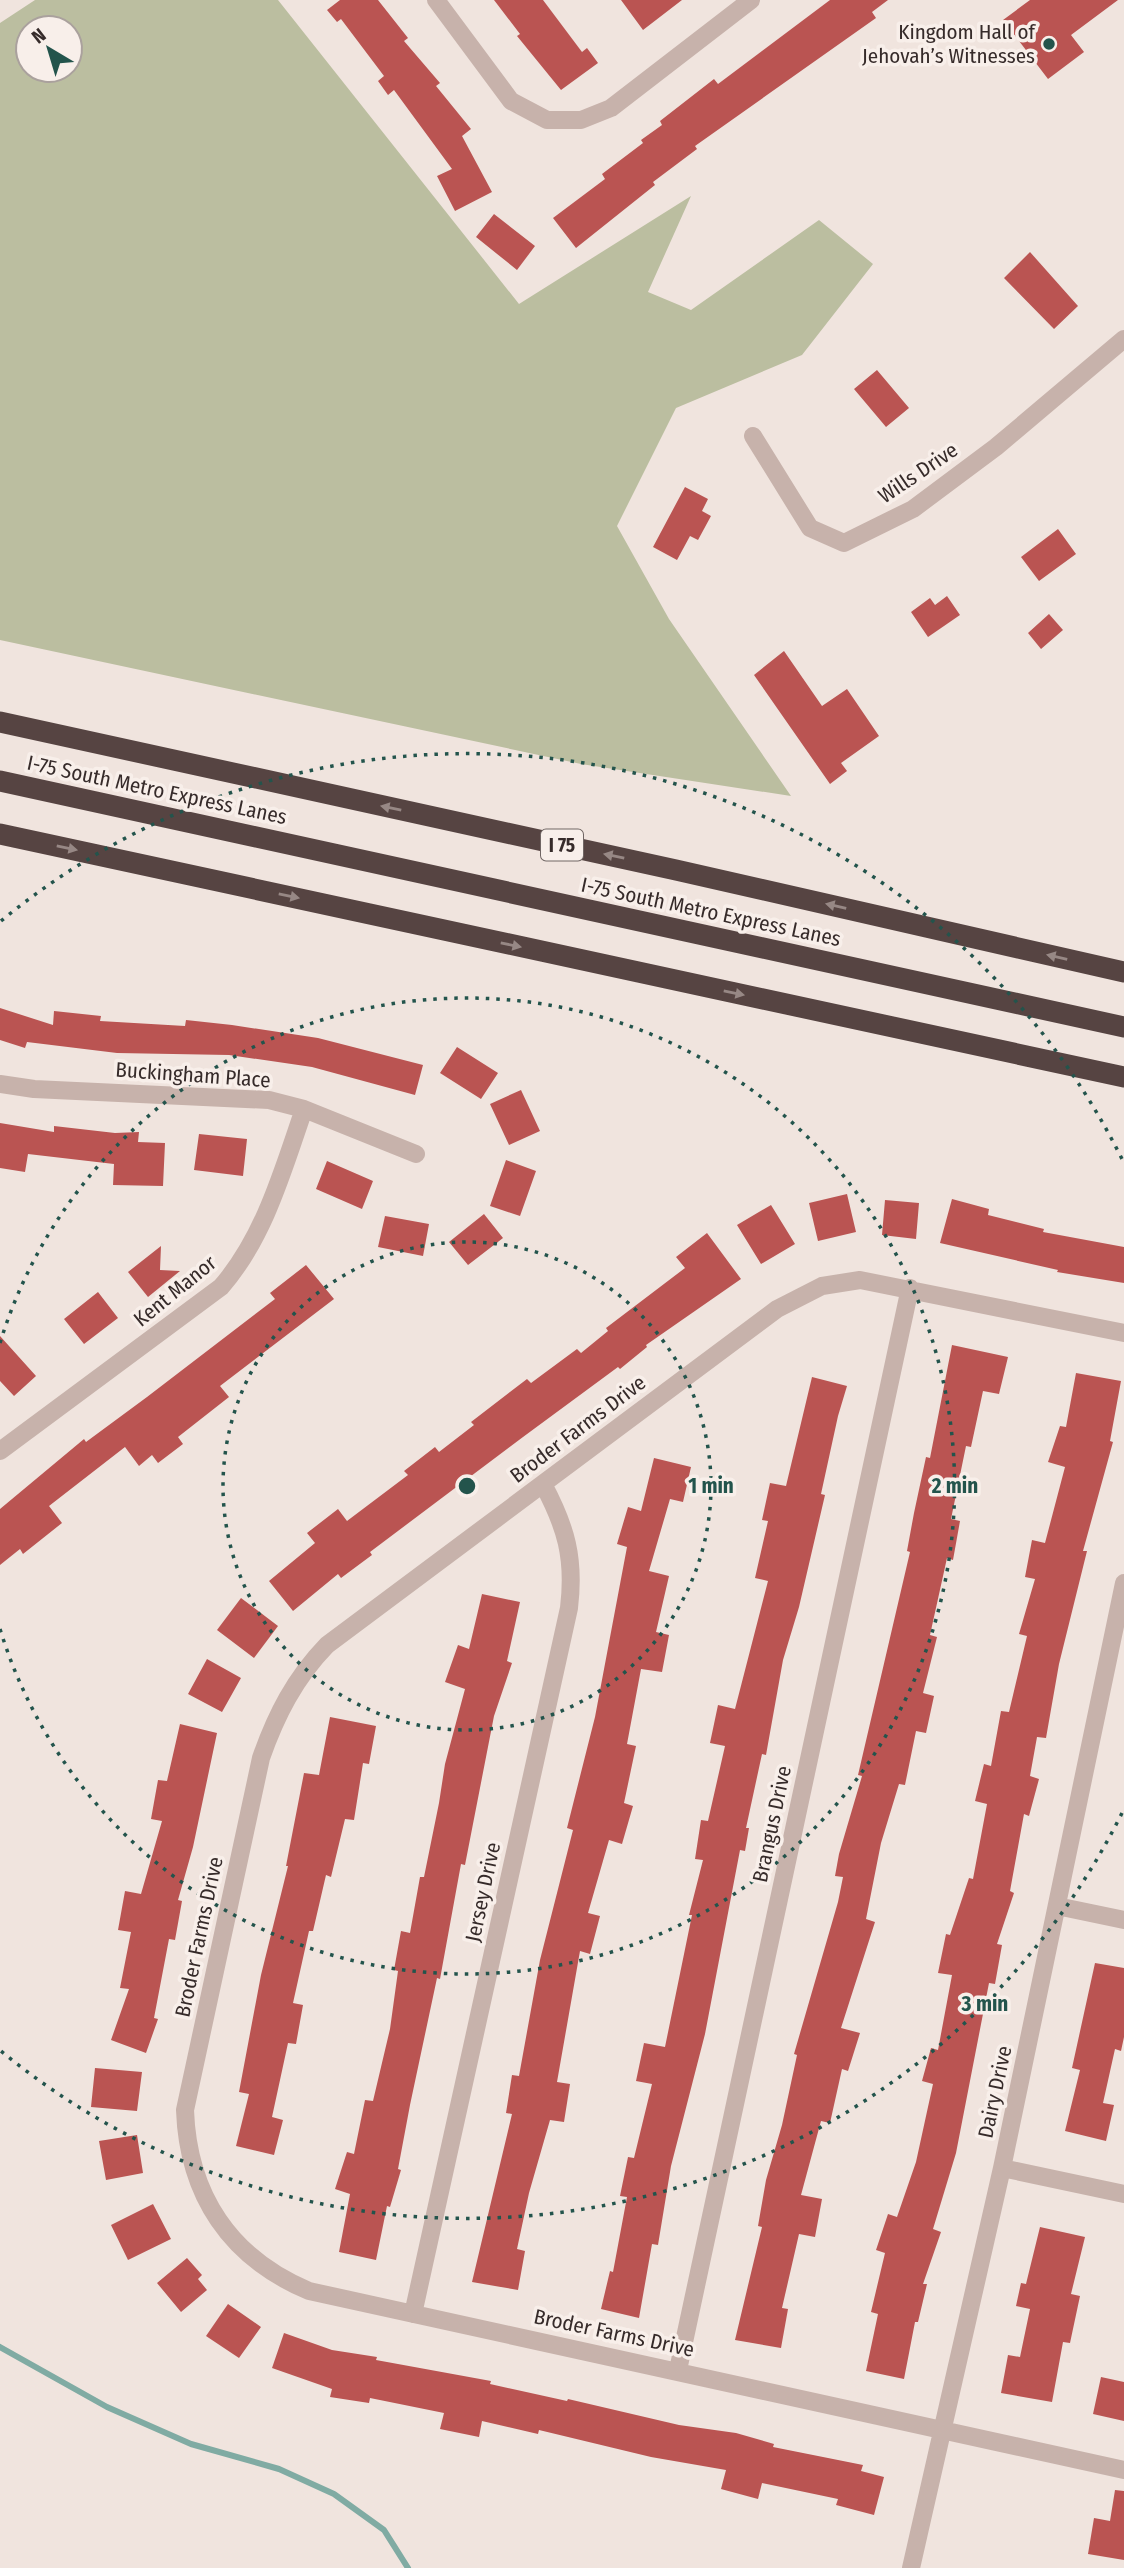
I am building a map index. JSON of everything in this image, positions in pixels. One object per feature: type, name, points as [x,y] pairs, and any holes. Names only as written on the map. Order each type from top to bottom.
[{"type":"highway","name":"I 75","points":[[0,722],[690,873],[1124,972]]},
{"type":"highway","name":"I-75 South Metro Express Lanes","points":[[0,780],[1124,1027]]},
{"type":"highway","points":[[0,834],[1124,1077]]},
{"type":"street","points":[[436,0],[511,102],[547,120],[581,120],[611,108],[738,4]]},
{"type":"street","name":"Wills Drive","points":[[753,436],[810,528],[844,543],[913,509],[996,447],[1124,339]]},
{"type":"street","name":"Buckingham Place","points":[[0,1084],[34,1089],[246,1098],[304,1109],[416,1154]]},
{"type":"street","name":"Kent Manor","points":[[0,1451],[221,1287],[238,1268],[254,1241],[304,1109]]},
{"type":"street","name":"Broder Farms Drive","points":[[1124,1333],[860,1280],[822,1286],[776,1309],[327,1645],[307,1666],[290,1692],[273,1724],[261,1758],[185,2110],[186,2144],[194,2176],[209,2206],[255,2262],[278,2278],[309,2291],[1124,2470]]},
{"type":"street","name":"Brangus Drive","points":[[678,2370],[910,1288]]},
{"type":"street","name":"Jersey Drive","points":[[413,2314],[569,1608],[572,1580],[569,1548],[562,1521],[543,1484]]},
{"type":"street","name":"Dairy Drive","points":[[911,2568],[1002,2168],[1122,1604],[1124,1583]]},
{"type":"street","points":[[1057,1906],[1124,1920]]},
{"type":"street","points":[[1002,2168],[1124,2194]]},
{"type":"green space","points":[[35,0],[278,0],[519,304],[691,196],[648,292],[691,310],[819,220],[873,264],[802,355],[676,408],[617,526],[669,619],[791,796],[581,764],[0,640],[0,23]]},
{"type":"building","points":[[340,0],[378,0],[408,38],[404,41],[440,83],[436,86],[471,129],[462,136],[492,192],[455,211],[437,176],[452,169],[394,90],[388,95],[378,81],[384,76],[341,19],[337,22],[327,10]]},
{"type":"building","points":[[494,0],[543,0],[582,52],[587,48],[598,63],[561,90],[517,36],[520,34]]},
{"type":"building","points":[[621,0],[682,0],[643,30]]},
{"type":"building","points":[[830,0],[888,0],[872,12],[876,18],[695,146],[697,149],[653,182],[655,185],[576,248],[553,218],[605,179],[602,174],[643,143],[641,140],[662,125],[660,121],[714,79],[718,84]]},
{"type":"building","name":"Kingdom Hall of Jehovah’s Witnesses","points":[[1030,0],[1118,0],[1071,35],[1084,52],[1048,79],[1003,20]]},
{"type":"building","points":[[494,214],[535,246],[517,270],[476,237]]},
{"type":"building","points":[[1030,252],[1078,306],[1054,329],[1004,278]]},
{"type":"building","points":[[877,370],[909,408],[886,427],[854,389]]},
{"type":"building","points":[[685,487],[708,499],[702,511],[711,516],[698,540],[690,536],[677,560],[653,547]]},
{"type":"building","points":[[1058,529],[1076,554],[1039,581],[1021,557]]},
{"type":"building","points":[[947,596],[960,615],[928,637],[911,612],[930,598],[935,605]]},
{"type":"building","points":[[1049,614],[1063,630],[1041,649],[1028,633]]},
{"type":"building","points":[[784,651],[822,706],[847,689],[879,736],[841,763],[847,771],[830,784],[754,675]]},
{"type":"building","points":[[0,1008],[53,1025],[54,1011],[101,1016],[100,1021],[185,1026],[186,1020],[232,1025],[318,1038],[423,1065],[415,1095],[312,1067],[229,1055],[117,1053],[27,1042],[25,1048],[0,1040]]},
{"type":"building","points":[[457,1047],[498,1073],[481,1099],[440,1073]]},
{"type":"building","points":[[521,1090],[540,1131],[509,1145],[490,1104]]},
{"type":"building","points":[[0,1123],[54,1132],[54,1126],[115,1133],[139,1132],[138,1142],[165,1143],[163,1186],[113,1185],[114,1164],[28,1154],[25,1172],[0,1168]]},
{"type":"building","points":[[199,1134],[247,1139],[243,1176],[194,1170]]},
{"type":"building","points":[[506,1160],[536,1171],[520,1216],[490,1206]]},
{"type":"building","points":[[327,1161],[373,1181],[362,1209],[316,1189]]},
{"type":"building","points":[[847,1194],[856,1232],[818,1241],[809,1203]]},
{"type":"building","points":[[952,1199],[989,1209],[988,1215],[1044,1229],[1043,1232],[1124,1247],[1124,1283],[1057,1272],[1058,1270],[940,1243]]},
{"type":"building","points":[[885,1200],[919,1203],[916,1239],[882,1235]]},
{"type":"building","points":[[771,1205],[795,1244],[761,1264],[737,1225]]},
{"type":"building","points":[[484,1214],[503,1238],[468,1265],[449,1242]]},
{"type":"building","points":[[385,1216],[429,1224],[423,1256],[378,1247]]},
{"type":"building","points":[[707,1233],[741,1279],[646,1345],[647,1347],[620,1369],[618,1367],[523,1437],[370,1552],[372,1555],[341,1578],[338,1574],[293,1611],[269,1581],[315,1543],[307,1533],[338,1509],[347,1521],[408,1475],[404,1471],[435,1447],[439,1452],[474,1425],[471,1422],[527,1379],[531,1383],[577,1349],[581,1353],[608,1331],[606,1328],[685,1268],[676,1257]]},
{"type":"building","points":[[161,1246],[160,1270],[180,1271],[148,1297],[128,1272]]},
{"type":"building","points":[[306,1265],[334,1299],[220,1386],[229,1397],[178,1437],[183,1444],[158,1463],[152,1455],[139,1466],[125,1447],[49,1506],[62,1523],[23,1554],[20,1549],[0,1565],[0,1509],[84,1439],[86,1442],[275,1299],[270,1293]]},
{"type":"building","points":[[98,1292],[118,1318],[84,1344],[64,1319]]},
{"type":"building","points":[[0,1336],[36,1376],[14,1396],[0,1381]]},
{"type":"building","points":[[952,1345],[1008,1357],[999,1394],[983,1391],[971,1447],[966,1446],[951,1519],[960,1521],[953,1560],[947,1558],[930,1635],[937,1637],[923,1693],[934,1696],[926,1733],[916,1731],[905,1785],[899,1784],[881,1843],[866,1919],[875,1922],[841,2028],[860,2033],[848,2071],[842,2069],[830,2123],[821,2121],[801,2195],[822,2199],[815,2237],[799,2234],[782,2308],[788,2309],[781,2348],[735,2340],[762,2227],[758,2226],[766,2180],[782,2125],[797,2055],[794,2054],[838,1902],[843,1877],[835,1876],[839,1854],[862,1776],[858,1775],[910,1552],[907,1551],[914,1513],[926,1457],[930,1458]]},
{"type":"building","points":[[1076,1373],[1121,1381],[1110,1441],[1113,1442],[1083,1551],[1087,1551],[1059,1664],[1046,1738],[1037,1737],[1030,1776],[1039,1779],[1029,1816],[1024,1814],[1010,1891],[1014,1893],[997,1944],[1002,1945],[995,1984],[989,1983],[956,2153],[933,2229],[941,2232],[923,2284],[927,2284],[918,2322],[915,2322],[904,2379],[866,2371],[878,2314],[871,2312],[885,2253],[876,2250],[888,2214],[897,2217],[916,2162],[933,2084],[922,2081],[931,2048],[938,2050],[952,1975],[938,1973],[946,1934],[950,1935],[969,1878],[973,1879],[987,1804],[975,1801],[984,1764],[991,1766],[1001,1711],[1009,1712],[1027,1636],[1019,1634],[1035,1579],[1025,1577],[1032,1540],[1045,1543],[1065,1467],[1048,1462],[1060,1426],[1066,1427]]},
{"type":"building","points":[[812,1377],[847,1386],[821,1494],[825,1495],[799,1607],[783,1660],[766,1755],[762,1754],[746,1828],[749,1828],[745,1851],[740,1850],[705,2034],[671,2166],[658,2245],[652,2244],[639,2318],[601,2309],[610,2271],[613,2272],[627,2197],[620,2196],[628,2157],[634,2158],[652,2084],[636,2081],[644,2043],[665,2047],[692,1915],[689,1915],[703,1860],[695,1859],[701,1820],[708,1821],[725,1746],[710,1743],[718,1705],[735,1709],[768,1581],[755,1578],[768,1521],[762,1520],[770,1483],[786,1486]]},
{"type":"building","points":[[654,1458],[691,1467],[683,1502],[670,1499],[649,1571],[669,1576],[656,1632],[669,1635],[662,1672],[641,1669],[627,1744],[636,1746],[624,1803],[633,1806],[622,1844],[609,1840],[588,1913],[600,1916],[590,1954],[580,1951],[557,2082],[570,2084],[564,2122],[550,2120],[529,2193],[517,2249],[525,2251],[518,2290],[472,2282],[512,2114],[506,2113],[512,2075],[519,2076],[540,1960],[573,1830],[567,1828],[595,1717],[627,1547],[617,1544],[628,1507],[641,1511]]},
{"type":"building","points":[[482,1594],[520,1602],[507,1661],[512,1663],[494,1716],[465,1865],[461,1864],[440,1979],[437,1978],[410,2105],[398,2169],[401,2170],[390,2207],[387,2206],[376,2260],[339,2252],[350,2194],[335,2189],[347,2152],[354,2154],[365,2100],[373,2101],[390,2029],[398,1971],[394,1970],[401,1931],[410,1933],[420,1877],[424,1877],[445,1764],[465,1689],[445,1682],[458,1645],[469,1649]]},
{"type":"building","points":[[241,1598],[278,1626],[254,1658],[217,1630]]},
{"type":"building","points":[[207,1659],[241,1678],[222,1712],[188,1694]]},
{"type":"building","points":[[330,1717],[376,1726],[369,1764],[363,1763],[354,1820],[345,1819],[331,1877],[326,1875],[313,1931],[309,1931],[293,2003],[303,2005],[296,2044],[288,2043],[272,2117],[283,2120],[274,2155],[236,2146],[249,2094],[239,2092],[261,1975],[288,1866],[304,1773],[319,1775]]},
{"type":"building","points":[[180,1724],[217,1733],[193,1847],[178,1900],[182,1901],[175,1940],[169,1939],[154,2018],[158,2019],[146,2053],[111,2040],[129,1989],[120,1988],[131,1932],[118,1930],[125,1891],[141,1894],[162,1821],[151,1819],[158,1780],[167,1781]]},
{"type":"building","points":[[1095,1963],[1124,1968],[1124,2037],[1121,2051],[1115,2049],[1103,2103],[1114,2105],[1106,2141],[1065,2131],[1080,2070],[1072,2068]]},
{"type":"building","points":[[95,2068],[142,2072],[137,2111],[91,2107]]},
{"type":"building","points":[[137,2135],[143,2173],[106,2180],[99,2141]]},
{"type":"building","points":[[153,2204],[171,2239],[128,2260],[111,2225]]},
{"type":"building","points":[[1040,2227],[1085,2237],[1071,2294],[1080,2296],[1070,2343],[1063,2342],[1052,2402],[1001,2393],[1008,2355],[1020,2357],[1030,2309],[1016,2306],[1021,2283],[1026,2284]]},
{"type":"building","points":[[187,2258],[202,2275],[198,2279],[207,2290],[181,2312],[157,2283]]},
{"type":"building","points":[[228,2304],[261,2327],[239,2358],[206,2336]]},
{"type":"building","points":[[284,2333],[332,2350],[491,2381],[490,2384],[679,2425],[736,2433],[774,2444],[773,2447],[863,2465],[861,2471],[884,2477],[874,2515],[836,2505],[838,2499],[762,2483],[758,2499],[721,2489],[726,2470],[651,2457],[539,2430],[538,2434],[482,2421],[479,2437],[440,2429],[444,2413],[370,2398],[369,2403],[330,2397],[332,2389],[272,2368]]},
{"type":"building","points":[[1101,2377],[1124,2382],[1124,2421],[1093,2414]]},
{"type":"building","points":[[1115,2490],[1124,2491],[1124,2560],[1088,2554],[1094,2518],[1110,2521]]},
{"type":"waterway","points":[[0,2347],[107,2407],[191,2444],[279,2469],[334,2494],[384,2530],[408,2568]]},
{"type":"place","name":"Kingdom Hall of Jehovah’s Witnesses","points":[[1049,44]]}]
